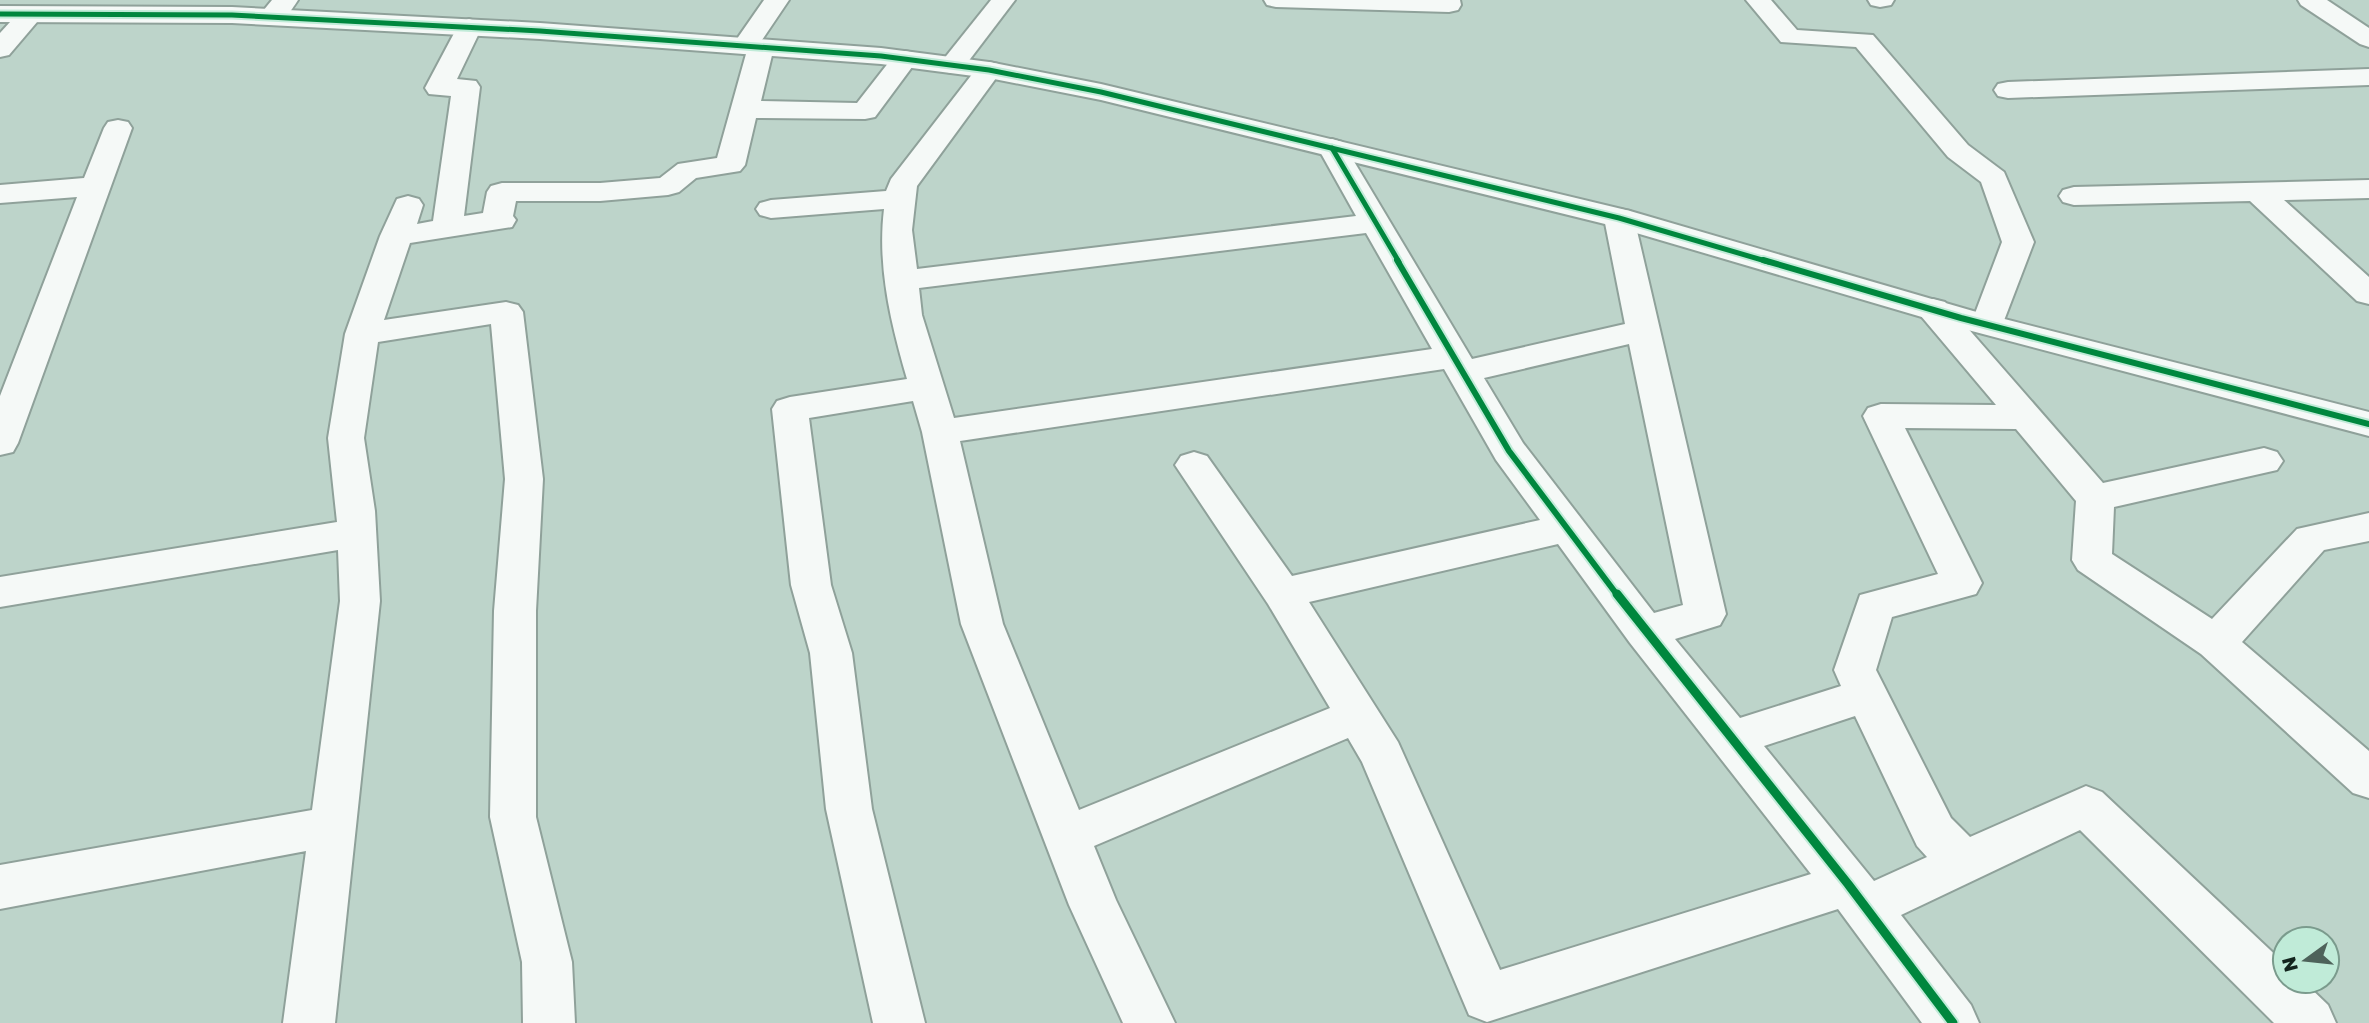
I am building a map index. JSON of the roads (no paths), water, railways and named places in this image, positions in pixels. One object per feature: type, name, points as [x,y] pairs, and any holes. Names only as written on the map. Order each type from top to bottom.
[{"type":"street","points":[[309,1023],[360,601],[356,511],[346,438],[362,334],[402,221],[447,228],[501,220],[498,216],[502,192],[600,192],[668,186],[688,170],[730,165],[743,109],[753,46],[777,0]]},
{"type":"street","points":[[1003,0],[971,68],[902,185],[897,230],[905,314],[940,432],[982,624],[1094,905],[1149,1023]]},
{"type":"street","points":[[1276,0],[1449,5],[1448,0]]},
{"type":"street","points":[[1758,0],[1790,37],[1864,40],[1958,151],[1994,178],[2018,242],[1988,324]]},
{"type":"street","points":[[2310,0],[2369,39]]},
{"type":"street","points":[[0,14],[279,9],[469,27],[753,46],[905,59],[971,68],[1101,92],[1619,218],[1933,309],[2369,424]]},
{"type":"street","points":[[0,49],[30,15]]},
{"type":"street","points":[[447,228],[466,87],[439,88],[469,27]]},
{"type":"street","points":[[743,109],[865,111],[905,59]]},
{"type":"street","points":[[2008,90],[2369,77]]},
{"type":"street","points":[[0,443],[118,128]]},
{"type":"street","points":[[1332,148],[1509,451],[1645,632],[1857,896],[1953,1023]]},
{"type":"street","points":[[0,194],[97,186]]},
{"type":"street","points":[[2074,196],[2369,189]]},
{"type":"street","points":[[2258,192],[2369,294]]},
{"type":"street","points":[[771,209],[901,199]]},
{"type":"street","points":[[1619,218],[1705,614],[1645,632]]},
{"type":"street","points":[[902,280],[1376,223]]},
{"type":"street","points":[[1933,309],[2095,498],[2092,560],[2216,643],[2369,779]]},
{"type":"street","points":[[362,334],[506,312],[524,479],[515,611],[513,817],[547,962],[548,1023]]},
{"type":"street","points":[[940,432],[1458,364],[1645,330]]},
{"type":"street","points":[[899,1023],[849,809],[831,653],[811,585],[790,409],[927,387]]},
{"type":"street","points":[[1962,863],[1934,832],[1855,670],[1875,606],[1962,583],[1881,416],[2026,417]]},
{"type":"street","points":[[2095,498],[2264,461]]},
{"type":"street","points":[[1194,465],[1282,593],[1382,755],[1488,998],[1857,896],[1962,863],[2086,806],[2310,1023]]},
{"type":"street","points":[[1282,593],[1567,527]]},
{"type":"street","points":[[2216,643],[2311,539],[2369,527]]},
{"type":"street","points":[[0,593],[356,533]]},
{"type":"street","points":[[1730,739],[1867,695]]},
{"type":"street","points":[[1066,837],[1358,715]]},
{"type":"street","points":[[0,887],[334,827]]}]
